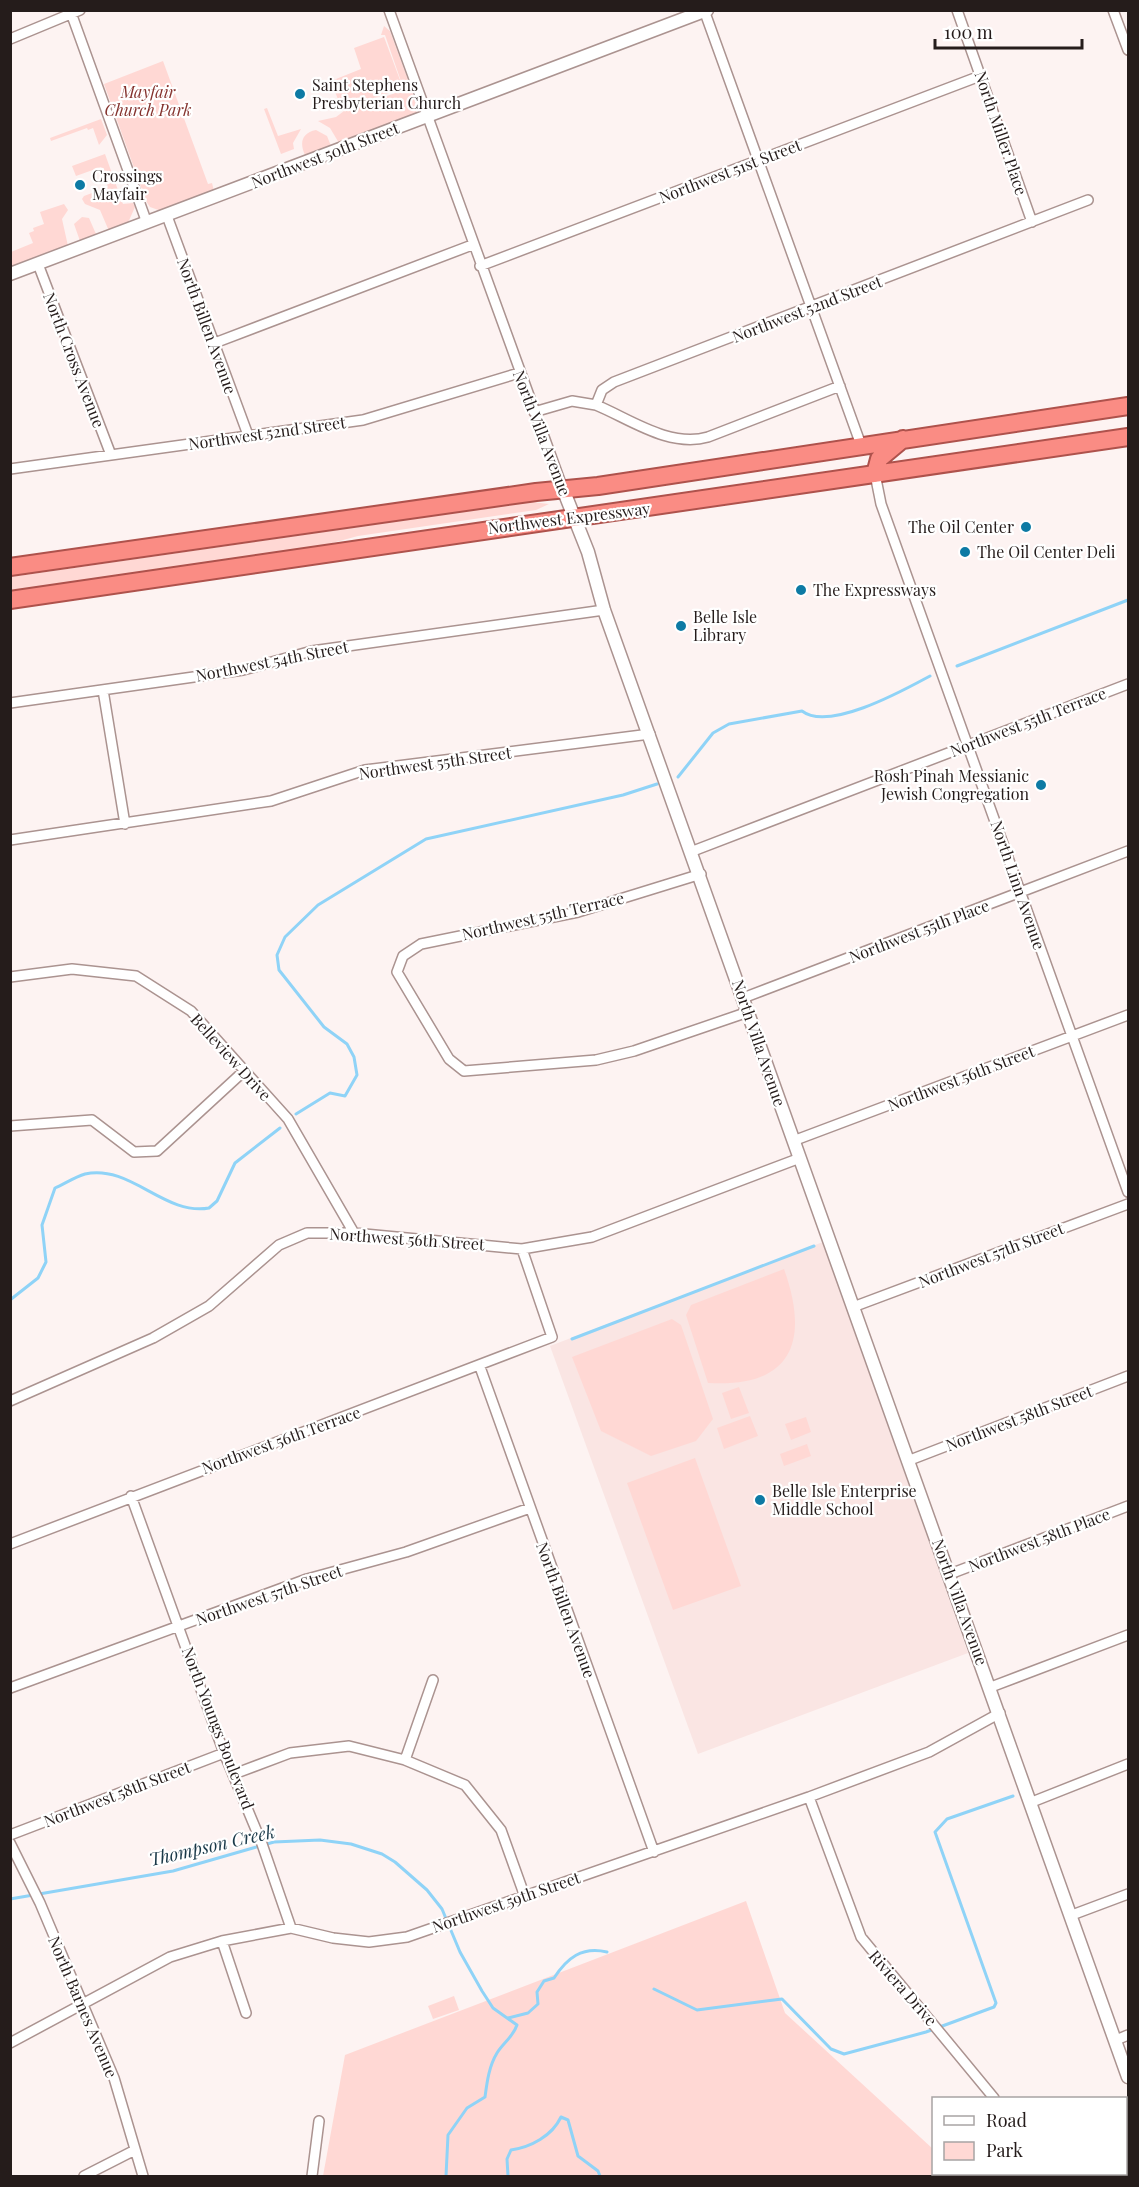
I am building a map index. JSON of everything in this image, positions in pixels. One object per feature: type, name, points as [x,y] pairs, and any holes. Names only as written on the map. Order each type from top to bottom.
[{"type":"highway","name":"Northwest Expressway","points":[[10,567],[1128,406]]},
{"type":"highway","name":"Northwest Expressway","points":[[10,600],[1128,437]]},
{"type":"highway","points":[[875,474],[879,459],[904,439]]},
{"type":"street","name":"North Villa Avenue","points":[[389,10],[472,245],[588,552],[604,610],[693,851],[793,1141],[910,1460],[1128,2077]]},
{"type":"street","name":"North Miller Place","points":[[957,10],[1032,222]]},
{"type":"street","points":[[1113,10],[1128,50]]},
{"type":"street","name":"Northwest 50th Street","points":[[10,274],[705,11]]},
{"type":"street","points":[[705,11],[861,445]]},
{"type":"street","points":[[10,39],[74,12],[147,223]]},
{"type":"street","name":"Northwest 51st Street","points":[[480,266],[980,76]]},
{"type":"street","name":"Northwest 52nd Street","points":[[596,405],[602,390],[614,382],[1088,200]]},
{"type":"street","name":"North Billen Avenue","points":[[167,216],[212,344],[248,435]]},
{"type":"street","points":[[212,344],[472,245]]},
{"type":"street","name":"North Cross Avenue","points":[[38,264],[111,455]]},
{"type":"street","name":"Northwest 52nd Street","points":[[10,469],[363,420],[519,373]]},
{"type":"street","points":[[534,412],[572,401],[596,405],[670,438],[690,440],[708,437],[840,386]]},
{"type":"street","name":"North Linn Avenue","points":[[875,474],[881,504],[1128,1192]]},
{"type":"street","name":"Northwest 54th Street","points":[[10,703],[243,670],[312,651],[604,610]]},
{"type":"street","name":"Northwest 55th Terrace","points":[[693,851],[1128,684]]},
{"type":"street","points":[[103,690],[125,824]]},
{"type":"street","name":"Northwest 55th Street","points":[[10,840],[271,801],[365,770],[650,734]]},
{"type":"street","name":"Northwest 55th Place","points":[[743,998],[1128,851]]},
{"type":"street","name":"Northwest 55th Terrace","points":[[701,874],[578,912],[421,944],[403,956],[397,972],[449,1059],[464,1071],[596,1060],[634,1051],[748,1012]]},
{"type":"street","name":"Belleview Drive","points":[[10,977],[72,969],[136,976],[190,1011],[288,1119],[354,1233]]},
{"type":"street","name":"Northwest 56th Street","points":[[793,1141],[1128,1015]]},
{"type":"street","points":[[10,1126],[92,1120],[134,1152],[157,1151],[244,1071]]},
{"type":"street","name":"Northwest 56th Street","points":[[10,1401],[153,1338],[200,1311],[279,1245],[307,1233],[354,1233],[522,1249],[592,1237],[800,1158]]},
{"type":"street","name":"Northwest 57th Street","points":[[853,1307],[1128,1204]]},
{"type":"street","name":"Northwest 56th Terrace","points":[[10,1544],[131,1496],[480,1367],[552,1337],[522,1249]]},
{"type":"street","name":"North Billen Avenue","points":[[480,1367],[654,1852]]},
{"type":"street","name":"Northwest 58th Street","points":[[910,1460],[1128,1376]]},
{"type":"street","name":"North Youngs Boulevard","points":[[131,1496],[180,1625],[224,1753],[258,1835],[291,1928]]},
{"type":"street","name":"Northwest 58th Place","points":[[950,1574],[1128,1506]]},
{"type":"street","name":"Northwest 57th Street","points":[[10,1688],[307,1579],[406,1552],[530,1508]]},
{"type":"street","points":[[991,1687],[1128,1635]]},
{"type":"street","points":[[405,1760],[433,1680]]},
{"type":"street","name":"Northwest 59th Street","points":[[10,2043],[170,1957],[222,1941],[291,1928],[333,1938],[388,1941],[654,1852],[809,1797],[929,1752],[1000,1713]]},
{"type":"street","points":[[234,1774],[290,1753],[349,1746],[405,1760],[465,1785],[501,1830],[524,1894]]},
{"type":"street","name":"Northwest 58th Street","points":[[10,1835],[224,1753]]},
{"type":"street","points":[[1032,1802],[1128,1764]]},
{"type":"street","name":"Riviera Drive","points":[[809,1797],[861,1937],[993,2097]]},
{"type":"street","name":"North Barnes Avenue","points":[[10,1843],[40,1903],[81,2006],[114,2078],[143,2176]]},
{"type":"street","points":[[1072,1915],[1128,1894]]},
{"type":"street","points":[[222,1941],[246,2013]]},
{"type":"street","points":[[1116,2040],[1128,2035]]},
{"type":"street","points":[[312,2176],[319,2121]]},
{"type":"street","points":[[84,2176],[135,2150]]},
{"type":"shaded area","name":"Belle Isle Enterprise Middle School","points":[[823,1242],[968,1653],[698,1754],[550,1346]]},
{"type":"green space","points":[[384,26],[390,31],[418,107],[415,115],[339,143],[330,128],[318,121],[336,117],[344,111],[404,90],[385,35],[381,35]]},
{"type":"green space","points":[[384,37],[403,88],[342,110],[331,81],[361,69],[354,48]]},
{"type":"green space","name":"Mayfair Church Park","points":[[163,61],[208,184],[212,183],[214,191],[164,212],[150,207],[146,201],[104,84]]},
{"type":"green space","points":[[267,108],[278,136],[301,129],[293,143],[294,149],[281,154],[264,109]]},
{"type":"green space","points":[[101,119],[107,135],[99,145],[93,128],[51,141],[50,138]]},
{"type":"green space","points":[[316,130],[327,136],[331,146],[306,157],[302,148],[304,136]]},
{"type":"green space","points":[[105,154],[123,204],[133,203],[135,207],[127,225],[109,231],[100,210],[85,204],[82,199],[84,196],[108,187],[101,167],[76,176],[72,166]]},
{"type":"green space","points":[[64,204],[68,210],[62,219],[68,246],[11,269],[11,252],[33,243],[29,233],[34,231],[33,228],[44,224],[40,212]]},
{"type":"green space","points":[[82,217],[89,218],[96,234],[80,241],[74,224]]},
{"type":"green space","points":[[532,502],[549,504],[536,510],[358,536],[321,546],[11,591],[11,577]]},
{"type":"green space","points":[[784,1269],[792,1295],[795,1318],[794,1338],[787,1355],[776,1368],[759,1378],[736,1383],[708,1383],[686,1315],[691,1305]]},
{"type":"green space","points":[[672,1319],[681,1325],[713,1419],[696,1441],[651,1456],[601,1431],[572,1357]]},
{"type":"green space","points":[[739,1387],[749,1413],[731,1419],[722,1393]]},
{"type":"green space","points":[[750,1416],[758,1436],[724,1449],[717,1428]]},
{"type":"green space","points":[[806,1417],[811,1432],[791,1440],[785,1424]]},
{"type":"green space","points":[[807,1444],[811,1456],[784,1466],[780,1454]]},
{"type":"green space","points":[[695,1458],[741,1586],[673,1610],[627,1483]]},
{"type":"green space","points":[[746,1901],[785,2013],[932,2148],[932,2175],[956,2176],[323,2176],[345,2055]]},
{"type":"green space","points":[[454,1996],[459,2010],[433,2019],[428,2006]]},
{"type":"waterway","points":[[957,666],[1128,600]]},
{"type":"waterway","points":[[678,777],[713,733],[729,724],[802,711],[814,716],[848,713],[885,699],[930,676]]},
{"type":"waterway","points":[[296,1114],[330,1093],[345,1096],[357,1075],[354,1057],[347,1044],[324,1027],[279,970],[277,955],[285,937],[318,905],[426,839],[623,795],[657,784]]},
{"type":"waterway","points":[[10,1300],[38,1278],[46,1262],[42,1225],[55,1188],[85,1174],[102,1173],[133,1182],[177,1205],[209,1208],[217,1201],[235,1163],[280,1128]]},
{"type":"waterway","points":[[572,1339],[814,1246]]},
{"type":"waterway","points":[[654,1989],[697,2010],[782,1999],[831,2049],[844,2054],[926,2032],[994,2007],[996,2003],[935,1832],[947,1819],[1013,1796]]},
{"type":"waterway","name":"Thompson Creek","points":[[10,1899],[173,1871],[274,1842],[320,1840],[351,1844],[382,1854],[395,1862],[427,1890],[442,1909],[460,1952],[482,1991],[493,2008],[517,2025],[494,2058],[485,2097],[467,2108],[448,2135],[446,2176]]},
{"type":"waterway","points":[[508,2018],[528,2013],[538,2004],[537,1992],[544,1981],[554,1978],[570,1959],[583,1952],[607,1952]]},
{"type":"waterway","name":"Thompson Creek","points":[[508,2176],[507,2159],[511,2150],[540,2140],[552,2130],[561,2117],[568,2120],[578,2156],[598,2171],[600,2176]]},
{"type":"place","name":"Saint Stephens Presbyterian Church","points":[[300,94]]},
{"type":"place","name":"Crossings Mayfair","points":[[80,185]]},
{"type":"place","name":"The Oil Center","points":[[1026,527]]},
{"type":"place","name":"The Oil Center Deli","points":[[965,552]]},
{"type":"place","name":"The Expressways","points":[[801,590]]},
{"type":"place","name":"Belle Isle Library","points":[[681,626]]},
{"type":"place","name":"Rosh Pinah Messianic Jewish Congregation","points":[[1041,785]]},
{"type":"place","name":"Belle Isle Enterprise Middle School","points":[[760,1500]]}]
